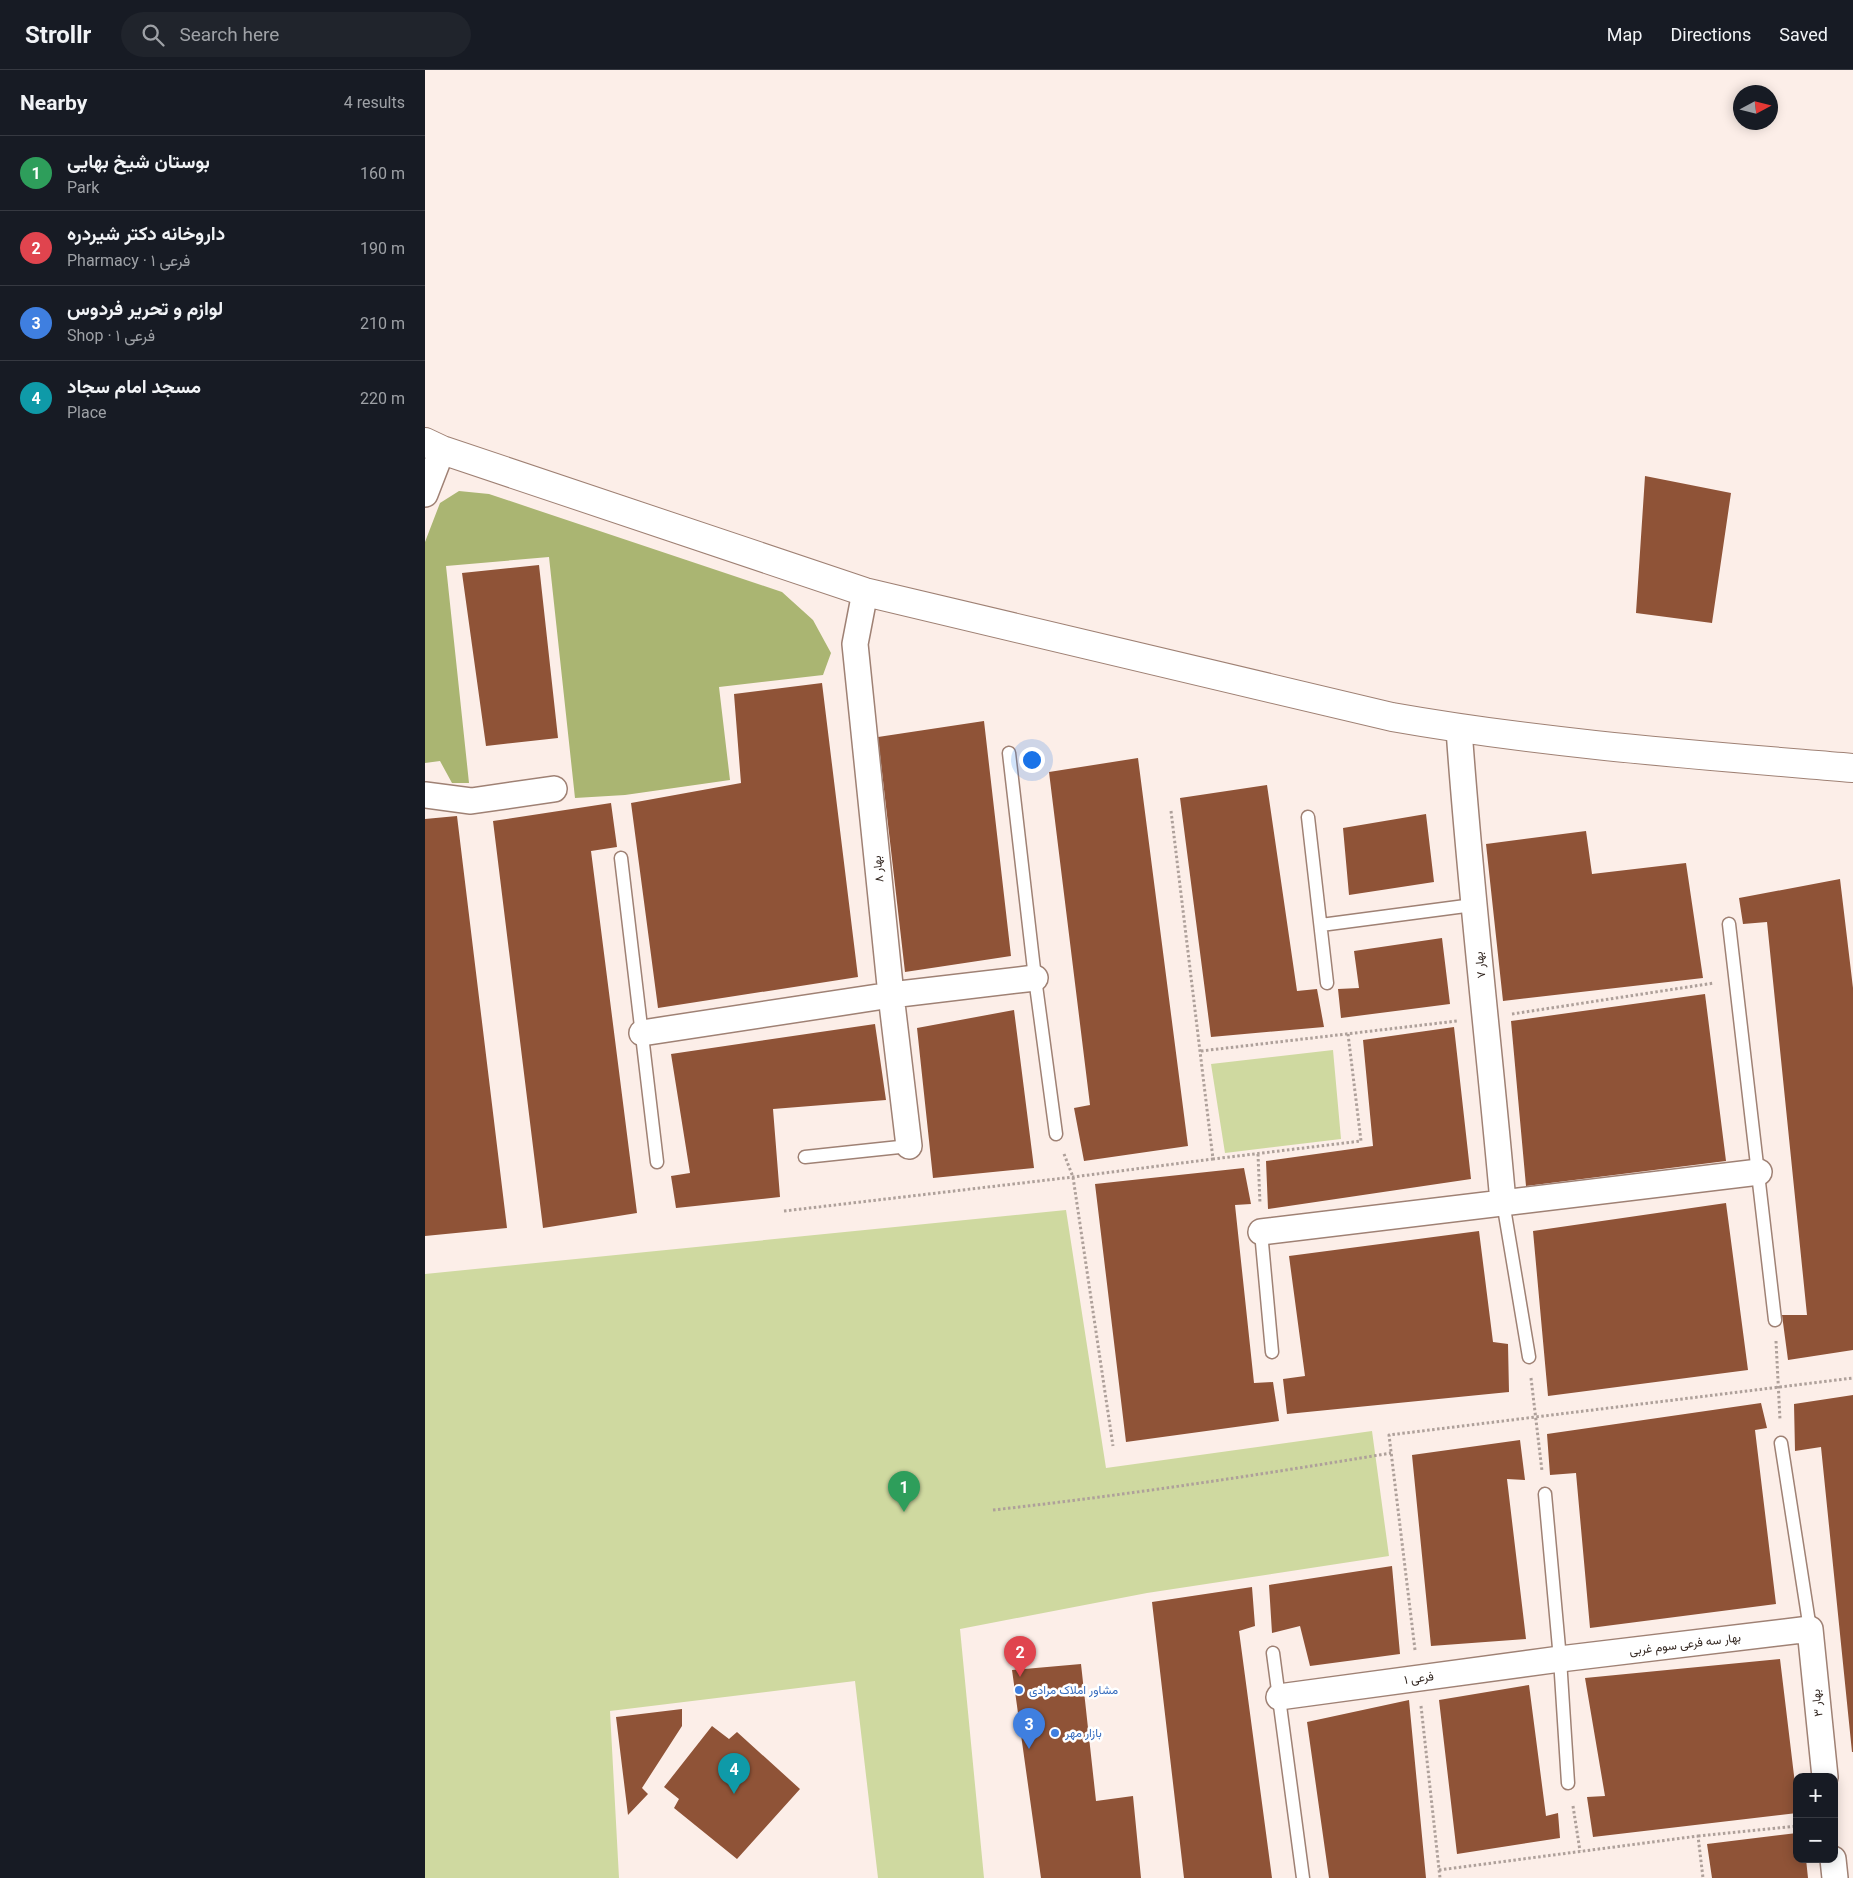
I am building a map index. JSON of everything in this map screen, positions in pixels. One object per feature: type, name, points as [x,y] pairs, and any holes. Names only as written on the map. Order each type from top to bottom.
[{"type":"street","points":[[425,494],[434,446],[865,592],[1392,717],[1459,729],[1597,746],[1853,768]]},
{"type":"street","name":"بهار ۸","points":[[865,592],[855,644],[891,995],[909,1146]]},
{"type":"street","name":"بهار ۷","points":[[1459,729],[1473,905],[1486,1018],[1503,1202]]},
{"type":"street","points":[[425,795],[471,801],[554,789]]},
{"type":"street","points":[[642,1033],[891,995],[1035,978]]},
{"type":"street","points":[[1261,1232],[1759,1172]]},
{"type":"street","name":"بهار سه فرعی سوم غربی","points":[[1560,1659],[1809,1629]]},
{"type":"street","name":"بهار ۳","points":[[1809,1629],[1825,1773]]},
{"type":"street","name":"فرعی ۱","points":[[1279,1697],[1560,1659]]},
{"type":"street","points":[[1833,1863],[1835,1878]]},
{"type":"lane","points":[[1009,753],[1035,978],[1056,1134]]},
{"type":"lane","points":[[1308,817],[1327,983]]},
{"type":"lane","points":[[621,858],[657,1162]]},
{"type":"lane","points":[[1321,925],[1473,905]]},
{"type":"lane","points":[[1729,924],[1775,1320]]},
{"type":"lane","points":[[805,1156],[909,1146]]},
{"type":"lane","points":[[1503,1202],[1529,1357]]},
{"type":"lane","points":[[1261,1232],[1272,1352]]},
{"type":"lane","points":[[1781,1443],[1809,1629]]},
{"type":"lane","points":[[1545,1494],[1560,1659],[1568,1783]]},
{"type":"lane","points":[[1273,1653],[1303,1878]]},
{"type":"path","points":[[1171,811],[1213,1159]]},
{"type":"path","points":[[784,1211],[1073,1178],[1361,1141],[1349,1034]]},
{"type":"path","points":[[1258,1154],[1261,1232]]},
{"type":"path","points":[[1073,1178],[1113,1446]]},
{"type":"path","points":[[1775,1320],[1781,1443]]},
{"type":"path","points":[[1529,1357],[1545,1494]]},
{"type":"path","points":[[1440,1878],[1389,1434],[1853,1378]]},
{"type":"path","points":[[993,1510],[1128,1494],[1276,1473],[1391,1453]]},
{"type":"path","points":[[1568,1783],[1576,1815],[1580,1852]]},
{"type":"path","points":[[1439,1870],[1698,1836],[1793,1826]]},
{"type":"path","points":[[1698,1836],[1703,1878]]},
{"type":"green space","points":[[459,491],[489,494],[782,592],[813,620],[831,653],[823,675],[719,687],[730,780],[625,795],[575,798],[549,557],[446,566],[469,783],[452,783],[440,761],[425,763],[425,542],[440,503]]},
{"type":"green space","points":[[1333,1050],[1341,1139],[1225,1153],[1211,1064]]},
{"type":"green space","points":[[1066,1210],[1106,1468],[1372,1431],[1389,1556],[1147,1593],[960,1629],[984,1878],[878,1878],[855,1681],[610,1711],[619,1878],[425,1878],[425,1274]]},
{"type":"building","points":[[1645,476],[1731,493],[1712,623],[1636,613]]},
{"type":"building","points":[[539,565],[558,738],[486,746],[462,573]]},
{"type":"building","points":[[822,683],[858,977],[658,1008],[631,803],[741,783],[734,694]]},
{"type":"building","points":[[984,721],[1011,956],[905,972],[878,737]]},
{"type":"building","points":[[1138,758],[1188,1146],[1084,1161],[1074,1108],[1090,1105],[1049,772]]},
{"type":"building","points":[[1267,785],[1297,991],[1317,989],[1324,1027],[1211,1037],[1180,798]]},
{"type":"building","points":[[611,803],[617,847],[591,851],[637,1213],[543,1228],[493,821]]},
{"type":"building","points":[[1426,814],[1434,882],[1349,895],[1343,828]]},
{"type":"building","points":[[457,816],[507,1228],[425,1236],[425,819]]},
{"type":"building","points":[[1586,831],[1592,874],[1686,863],[1703,978],[1503,1001],[1486,844]]},
{"type":"building","points":[[1840,879],[1853,988],[1853,1350],[1788,1360],[1782,1315],[1807,1315],[1767,922],[1743,924],[1739,898]]},
{"type":"building","points":[[1442,938],[1450,1004],[1341,1018],[1338,989],[1359,988],[1354,951]]},
{"type":"building","points":[[1705,994],[1726,1161],[1526,1186],[1511,1021]]},
{"type":"building","points":[[1014,1010],[1034,1168],[933,1178],[917,1028]]},
{"type":"building","points":[[875,1024],[886,1100],[773,1109],[780,1197],[676,1208],[671,1176],[690,1173],[671,1054]]},
{"type":"building","points":[[1454,1027],[1471,1179],[1268,1209],[1266,1161],[1373,1146],[1363,1040]]},
{"type":"building","points":[[1244,1168],[1251,1204],[1235,1205],[1254,1383],[1273,1382],[1279,1421],[1126,1442],[1095,1184]]},
{"type":"building","points":[[1726,1203],[1748,1370],[1548,1396],[1533,1231]]},
{"type":"building","points":[[1479,1231],[1493,1342],[1508,1344],[1509,1392],[1287,1414],[1283,1379],[1305,1376],[1289,1256]]},
{"type":"building","points":[[1853,1395],[1852,1752],[1821,1447],[1795,1451],[1794,1404]]},
{"type":"building","points":[[1761,1403],[1767,1428],[1755,1430],[1776,1604],[1590,1628],[1576,1473],[1550,1475],[1547,1434]]},
{"type":"building","points":[[1520,1440],[1525,1480],[1507,1479],[1526,1639],[1431,1646],[1412,1455]]},
{"type":"building","points":[[1392,1566],[1400,1654],[1310,1666],[1300,1626],[1272,1633],[1269,1585]]},
{"type":"building","points":[[1252,1587],[1255,1626],[1239,1631],[1272,1878],[1184,1878],[1152,1602]]},
{"type":"building","points":[[1780,1659],[1794,1773],[1793,1813],[1593,1837],[1587,1797],[1605,1796],[1585,1678]]},
{"type":"building","name":"بازار مهر","points":[[1081,1664],[1096,1801],[1133,1796],[1141,1878],[1041,1878],[1012,1670]]},
{"type":"building","points":[[1529,1685],[1546,1816],[1558,1813],[1560,1838],[1457,1854],[1439,1700]]},
{"type":"building","points":[[1409,1700],[1426,1878],[1329,1878],[1307,1722]]},
{"type":"building","points":[[682,1709],[682,1726],[642,1788],[648,1794],[628,1815],[616,1717]]},
{"type":"building","points":[[712,1726],[729,1739],[737,1732],[800,1789],[737,1859],[674,1808],[679,1799],[664,1787]]},
{"type":"building","points":[[1793,1833],[1793,1863],[1806,1863],[1808,1878],[1712,1878],[1707,1844]]},
{"type":"place","name":"بوستان شیخ بهایی","points":[[904,1512]]},
{"type":"place","name":"داروخانه دکتر شیردره","points":[[1020,1677]]},
{"type":"place","name":"مشاور املاک مرادی","points":[[1019,1690]]},
{"type":"place","name":"بازار مهر","points":[[1055,1733]]},
{"type":"place","name":"لوازم و تحریر فردوس","points":[[1029,1749]]},
{"type":"place","name":"مسجد امام سجاد","points":[[734,1794]]}]
